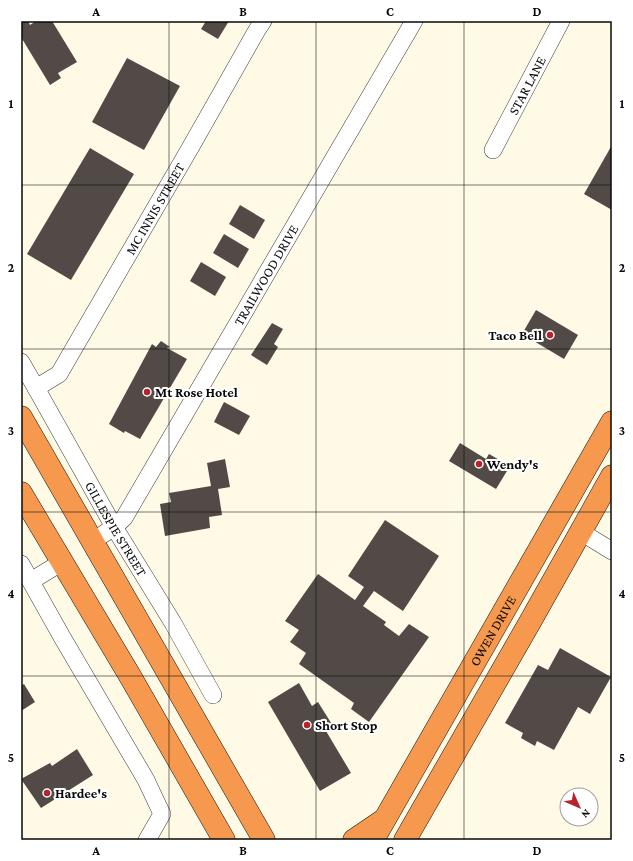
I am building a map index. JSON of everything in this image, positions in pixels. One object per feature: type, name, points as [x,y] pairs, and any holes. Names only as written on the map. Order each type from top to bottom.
[{"type":"highway","name":"GILLESPIE STREET","points":[[21,417],[259,831]]},
{"type":"highway","name":"OWEN DRIVE","points":[[373,840],[612,422]]},
{"type":"highway","points":[[581,532],[572,526],[570,522],[571,518],[612,449]]},
{"type":"highway","name":"OWEN DRIVE","points":[[405,840],[612,476]]},
{"type":"highway","points":[[21,493],[130,676],[224,840]]},
{"type":"highway","points":[[354,840],[384,819]]},
{"type":"highway","points":[[259,831],[278,840]]},
{"type":"street","name":"MC INNIS STREET","points":[[36,388],[59,374],[263,21]]},
{"type":"street","name":"TRAILWOOD DRIVE","points":[[93,541],[114,527],[124,518],[414,21]]},
{"type":"street","name":"STAR LANE","points":[[493,150],[561,21]]},
{"type":"street","name":"GILLESPIE STREET","points":[[21,362],[114,527],[173,623],[213,695]]},
{"type":"street","points":[[581,532],[612,551]]},
{"type":"street","points":[[31,581],[62,562]]},
{"type":"street","points":[[21,564],[146,780],[162,814],[147,840]]},
{"type":"building","points":[[28,21],[30,25],[36,21],[52,21],[77,62],[58,73],[61,78],[50,85],[21,37],[21,23]]},
{"type":"building","points":[[206,21],[229,21],[218,39],[201,29]]},
{"type":"building","points":[[127,58],[180,86],[144,150],[92,122]]},
{"type":"building","points":[[612,145],[612,210],[584,194]]},
{"type":"building","points":[[90,148],[134,174],[71,280],[27,254]]},
{"type":"building","points":[[240,205],[265,220],[254,239],[229,224]]},
{"type":"building","points":[[224,234],[249,249],[238,268],[213,253]]},
{"type":"building","points":[[201,262],[226,277],[215,296],[190,281]]},
{"type":"building","name":"Taco Bell","points":[[536,310],[578,335],[564,359],[522,334]]},
{"type":"building","points":[[272,323],[283,329],[274,344],[278,347],[267,365],[251,355]]},
{"type":"building","name":"Mt Rose Hotel","points":[[161,341],[170,347],[167,348],[187,359],[140,439],[125,431],[124,433],[109,424],[152,344],[156,347]]},
{"type":"building","points":[[224,402],[250,416],[239,435],[214,422]]},
{"type":"building","name":"Wendy's","points":[[460,443],[486,459],[489,454],[510,466],[496,489],[449,461]]},
{"type":"building","points":[[225,459],[230,487],[218,489],[222,515],[209,517],[210,528],[165,536],[160,504],[171,502],[169,493],[211,486],[207,463]]},
{"type":"building","points":[[385,520],[439,556],[403,611],[374,591],[363,606],[386,622],[384,625],[399,636],[409,624],[429,637],[369,722],[351,709],[354,703],[299,664],[306,653],[290,642],[299,630],[285,621],[318,574],[355,600],[364,587],[348,576]]},
{"type":"building","points":[[560,648],[611,677],[590,714],[578,707],[554,750],[537,741],[535,746],[521,738],[523,733],[505,723],[538,665],[548,670]]},
{"type":"building","points":[[299,683],[312,706],[318,702],[333,726],[326,731],[351,773],[320,791],[268,702]]},
{"type":"building","points":[[24,684],[35,702],[21,711],[21,686]]},
{"type":"building","name":"Hardee's","points":[[77,749],[93,775],[41,808],[21,779],[50,763],[52,766]]},
{"type":"place","name":"Taco Bell","points":[[550,335]]},
{"type":"place","name":"Mt Rose Hotel","points":[[147,392]]},
{"type":"place","name":"Wendy's","points":[[479,464]]},
{"type":"place","name":"Short Stop","points":[[307,725]]},
{"type":"place","name":"Hardee's","points":[[47,793]]}]
